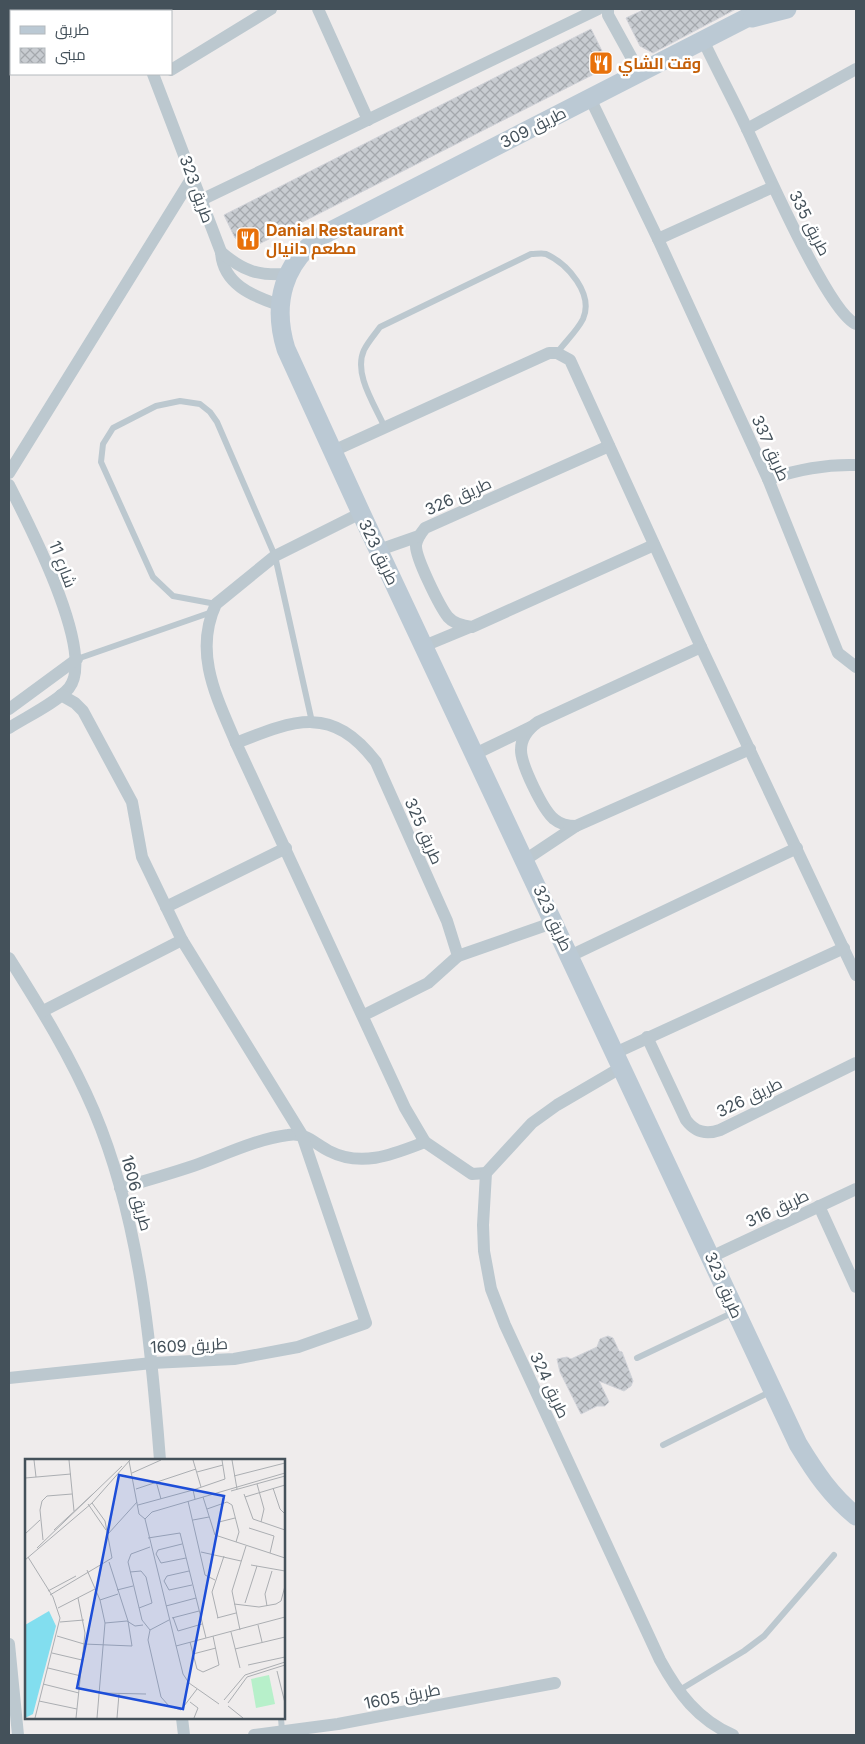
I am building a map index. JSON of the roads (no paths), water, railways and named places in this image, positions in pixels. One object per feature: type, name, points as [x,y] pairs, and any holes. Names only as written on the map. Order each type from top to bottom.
[{"type":"street","points":[[172,69],[271,9]]},
{"type":"street","points":[[318,9],[368,120]]},
{"type":"street","points":[[201,200],[598,9]]},
{"type":"street","points":[[608,9],[608,15],[640,73]]},
{"type":"street","name":"طريق 309","points":[[323,235],[764,9]]},
{"type":"street","name":"طريق 309","points":[[743,19],[787,9]]},
{"type":"street","name":"طريق 335","points":[[703,40],[773,187],[826,289],[850,321],[856,324]]},
{"type":"street","points":[[747,129],[856,69]]},
{"type":"street","name":"طريق 323","points":[[158,76],[220,252],[223,269],[241,289],[279,305]]},
{"type":"street","name":"طريق 337","points":[[590,98],[658,239],[768,479],[838,652],[856,667]]},
{"type":"street","points":[[9,474],[192,176]]},
{"type":"street","points":[[658,239],[773,187]]},
{"type":"street","name":"طريق 323","points":[[323,235],[306,248],[288,274],[279,305],[279,320],[286,349],[361,513],[555,922],[798,1444],[831,1493],[856,1516]]},
{"type":"street","points":[[220,252],[245,269],[266,276],[288,274]]},
{"type":"street","points":[[333,451],[549,353],[557,353],[570,360],[701,647],[856,975]]},
{"type":"street","name":"طريق 326","points":[[472,627],[463,626],[447,616],[420,562],[416,545],[419,536],[426,528],[609,446]]},
{"type":"street","points":[[768,479],[801,469],[835,464],[856,465]]},
{"type":"street","name":"شارع 11","points":[[9,485],[44,556],[74,639],[77,660]]},
{"type":"street","points":[[361,513],[275,556],[214,608],[206,646],[207,666],[212,687],[236,743],[364,1015],[405,1108],[425,1142],[472,1174],[486,1173],[532,1123],[647,1037],[844,948]]},
{"type":"street","points":[[379,550],[419,536]]},
{"type":"street","points":[[424,646],[472,627],[654,545]]},
{"type":"street","points":[[475,754],[701,647]]},
{"type":"street","points":[[9,728],[61,695],[70,687],[76,676],[77,660]]},
{"type":"street","points":[[9,709],[77,660]]},
{"type":"street","points":[[61,695],[83,711],[132,802],[142,857],[182,940],[302,1135]]},
{"type":"street","name":"طريق 325","points":[[236,743],[276,727],[298,721],[322,722],[343,730],[362,744],[376,762],[447,921],[458,956]]},
{"type":"street","points":[[531,727],[522,741],[524,766],[548,812],[560,823],[576,826]]},
{"type":"street","points":[[525,860],[576,826],[750,749]]},
{"type":"street","points":[[166,906],[286,848]]},
{"type":"street","points":[[570,956],[797,848]]},
{"type":"street","points":[[364,1015],[428,983],[458,956],[555,922]]},
{"type":"street","points":[[43,1012],[182,940]]},
{"type":"street","name":"طريق 1606","points":[[9,958],[43,1012],[78,1076],[94,1112],[120,1188],[131,1232],[152,1363],[160,1459]]},
{"type":"street","name":"طريق 326","points":[[647,1037],[686,1120],[695,1129],[707,1133],[720,1130],[856,1063]]},
{"type":"street","points":[[120,1188],[280,1136],[302,1135],[331,1152],[346,1158],[360,1159],[376,1159],[425,1142]]},
{"type":"street","name":"طريق 1609","points":[[9,1378],[152,1363],[234,1359],[268,1354],[322,1340],[366,1322],[302,1135]]},
{"type":"street","name":"طريق 324","points":[[486,1173],[483,1225],[484,1251],[494,1298],[504,1325],[656,1652],[678,1691],[696,1712],[718,1729],[733,1735]]},
{"type":"street","name":"طريق 316","points":[[711,1257],[856,1189]]},
{"type":"street","points":[[819,1206],[856,1287]]},
{"type":"street","points":[[9,1644],[18,1735]]},
{"type":"street","name":"طريق 1605","points":[[254,1735],[339,1730],[555,1683]]},
{"type":"street","points":[[182,1719],[184,1735]]},
{"type":"lane","points":[[385,428],[361,373],[360,360],[364,348],[380,327],[531,254],[545,254],[564,266],[584,291],[585,305],[583,318],[557,353]]},
{"type":"lane","points":[[214,608],[173,596],[153,577],[101,462],[103,444],[112,428],[156,406],[180,401],[200,404],[217,422],[275,556],[312,722]]},
{"type":"lane","points":[[77,660],[214,608]]},
{"type":"lane","points":[[637,1358],[735,1312]]},
{"type":"lane","points":[[662,1445],[773,1391]]},
{"type":"lane","points":[[678,1691],[744,1651],[764,1636],[834,1555]]},
{"type":"lane","points":[[281,1719],[282,1732]]},
{"type":"place","name":"وقت الشاي","points":[[601,63]]},
{"type":"place","name":"Danial Restaurant مطعم دانيال","points":[[248,239]]}]
